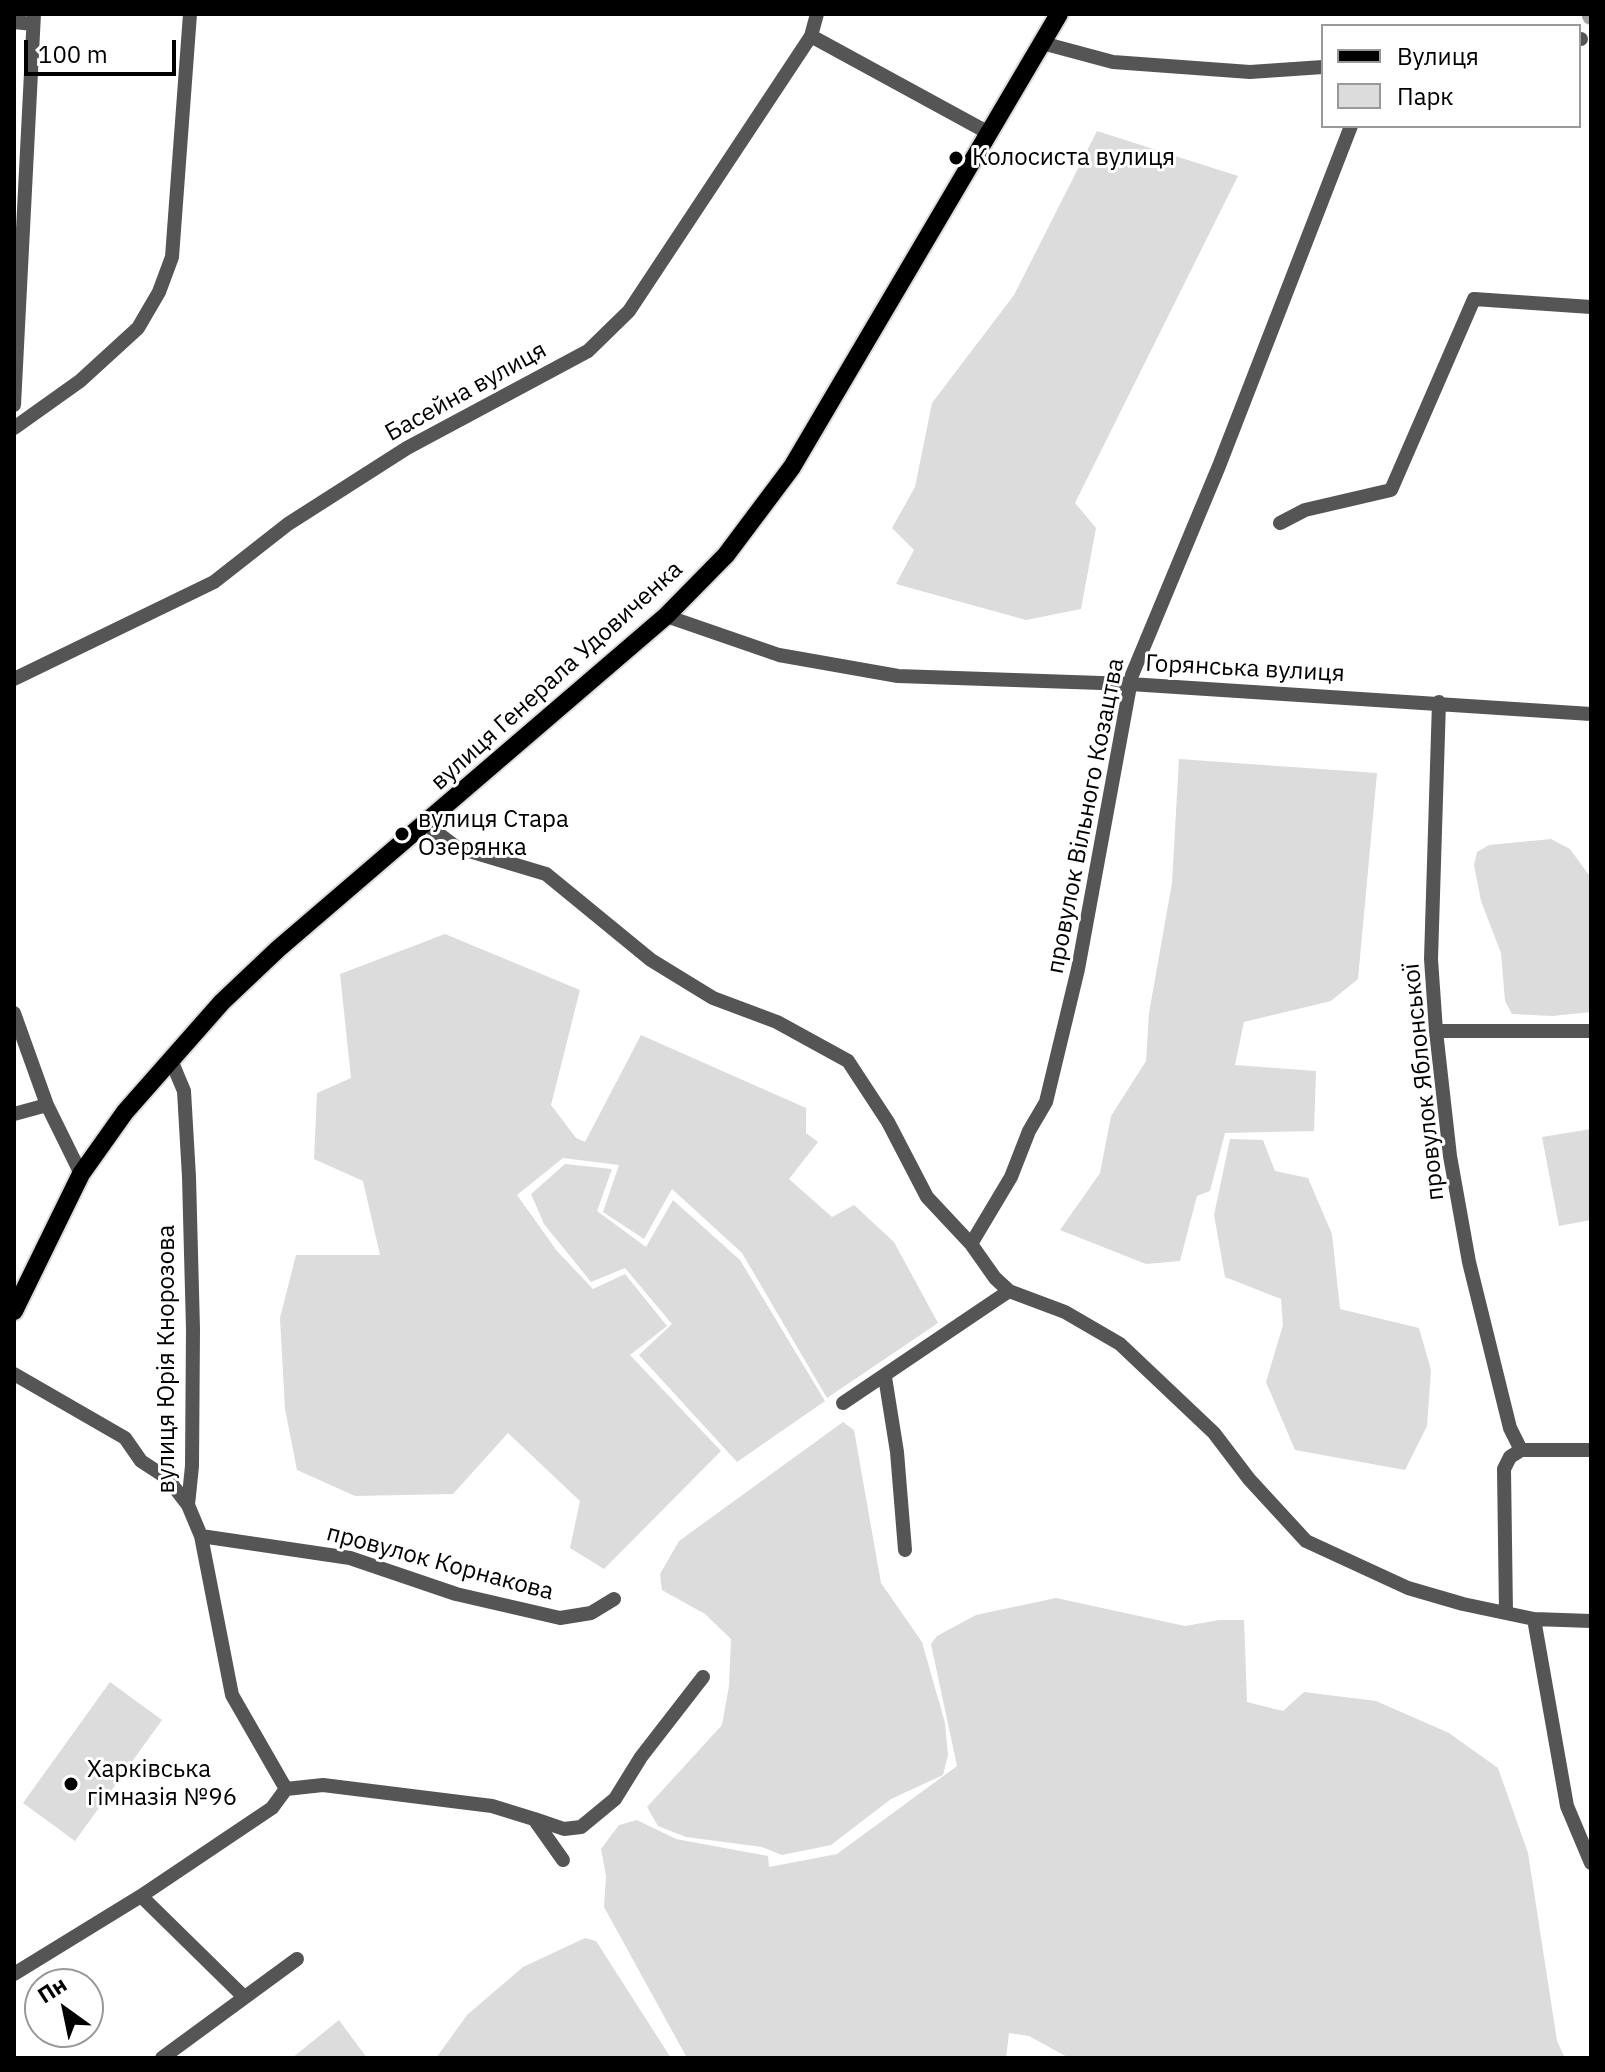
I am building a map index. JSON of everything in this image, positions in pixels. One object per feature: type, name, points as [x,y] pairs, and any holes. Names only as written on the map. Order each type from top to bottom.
[{"type":"main road","name":"вулиця Генерала Удовиченка","points":[[14,1311],[81,1174],[125,1112],[222,1002],[278,949],[666,616],[726,555],[792,467],[1059,14]]},
{"type":"street","points":[[14,428],[80,381],[138,328],[159,292],[172,257],[190,14]]},
{"type":"street","name":"Басейна вулиця","points":[[14,679],[214,582],[288,524],[407,448],[588,351],[629,311],[811,36],[817,14]]},
{"type":"street","points":[[14,22],[33,19],[14,405]]},
{"type":"street","points":[[811,36],[987,132]]},
{"type":"street","points":[[1042,43],[1113,62],[1250,72],[1321,67]]},
{"type":"street","name":"провулок Вільного Козацтва","points":[[971,1244],[1011,1177],[1029,1131],[1046,1102],[1078,969],[1130,684],[1350,128]]},
{"type":"street","points":[[1280,523],[1305,510],[1391,490],[1474,299],[1591,307]]},
{"type":"street","name":"Горянська вулиця","points":[[666,616],[779,655],[898,676],[1130,684],[1591,714]]},
{"type":"street","name":"провулок Яблонської","points":[[1439,702],[1431,959],[1436,1031],[1450,1156],[1469,1262],[1510,1428],[1521,1450]]},
{"type":"street","points":[[426,824],[456,847],[546,874],[651,960],[713,998],[777,1022],[848,1061],[888,1122],[927,1197],[971,1244],[995,1278],[1009,1291],[1065,1312],[1120,1344],[1214,1433],[1249,1479],[1306,1541],[1408,1588],[1534,1619],[1591,1621]]},
{"type":"street","points":[[14,1013],[47,1105],[81,1174]]},
{"type":"street","points":[[1436,1031],[1591,1031]]},
{"type":"street","name":"вулиця Юрія Кнорозова","points":[[171,1060],[184,1091],[189,1177],[193,1329],[192,1466],[188,1505],[201,1536],[232,1695],[286,1789]]},
{"type":"street","points":[[14,1114],[47,1105]]},
{"type":"street","points":[[843,1403],[1009,1291]]},
{"type":"street","points":[[14,1374],[125,1438],[141,1461],[167,1478],[188,1505]]},
{"type":"street","points":[[885,1377],[897,1452],[905,1550]]},
{"type":"street","points":[[1506,1613],[1504,1469],[1510,1457],[1521,1450],[1591,1450]]},
{"type":"street","name":"провулок Корнакова","points":[[201,1536],[350,1558],[456,1594],[560,1618],[591,1613],[614,1599]]},
{"type":"street","points":[[1534,1619],[1567,1806],[1591,1863]]},
{"type":"street","points":[[14,1974],[141,1896],[272,1808],[286,1789],[323,1785],[492,1806],[564,1829],[581,1827],[615,1799],[641,1757],[703,1677]]},
{"type":"street","points":[[534,1819],[563,1860]]},
{"type":"street","points":[[141,1896],[243,1996]]},
{"type":"street","points":[[162,2058],[297,1959]]},
{"type":"green space","points":[[1097,131],[1238,176],[1075,503],[1096,528],[1081,609],[1026,620],[896,584],[914,550],[892,528],[915,487],[932,403],[1014,295]]},
{"type":"green space","points":[[1179,759],[1377,773],[1358,979],[1331,1001],[1244,1022],[1235,1065],[1316,1071],[1314,1131],[1225,1133],[1210,1191],[1197,1196],[1180,1261],[1146,1264],[1060,1230],[1100,1173],[1111,1116],[1146,1061],[1149,1013],[1172,883]]},
{"type":"green space","points":[[1551,839],[1570,849],[1591,878],[1591,1012],[1552,1016],[1512,1014],[1505,1001],[1501,953],[1481,901],[1474,865],[1477,852],[1489,845]]},
{"type":"green space","points":[[445,934],[580,990],[551,1105],[576,1138],[585,1142],[641,1035],[806,1108],[806,1133],[818,1142],[789,1179],[832,1217],[854,1205],[894,1242],[938,1323],[827,1398],[742,1253],[672,1189],[644,1239],[603,1212],[619,1165],[563,1158],[517,1195],[557,1251],[593,1289],[625,1274],[667,1326],[630,1355],[721,1451],[604,1569],[570,1548],[580,1501],[508,1433],[453,1494],[355,1496],[297,1470],[285,1409],[280,1318],[296,1255],[380,1255],[363,1181],[314,1159],[317,1093],[351,1078],[340,974]]},
{"type":"green space","points":[[1591,1129],[1591,1220],[1559,1226],[1542,1137]]},
{"type":"green space","points":[[1230,1139],[1263,1140],[1275,1171],[1308,1178],[1332,1234],[1340,1309],[1419,1328],[1431,1370],[1427,1426],[1405,1470],[1295,1450],[1266,1382],[1283,1325],[1281,1299],[1225,1277],[1214,1215]]},
{"type":"green space","points":[[565,1164],[612,1169],[597,1211],[646,1247],[673,1200],[740,1260],[825,1401],[737,1462],[639,1355],[672,1324],[625,1268],[591,1282],[544,1224],[531,1194]]},
{"type":"green space","points":[[843,1422],[854,1430],[881,1583],[922,1642],[945,1723],[948,1755],[943,1775],[891,1799],[831,1845],[782,1855],[762,1847],[686,1837],[658,1826],[647,1807],[722,1725],[729,1686],[731,1639],[705,1614],[662,1590],[660,1574],[679,1541]]},
{"type":"green space","points":[[1056,1598],[1185,1626],[1219,1620],[1244,1620],[1247,1702],[1283,1711],[1304,1692],[1376,1701],[1449,1733],[1498,1768],[1528,1853],[1557,2041],[1565,2058],[1069,2058],[1029,2036],[1009,2033],[1006,2058],[687,2058],[604,1907],[606,1876],[601,1849],[619,1825],[637,1820],[676,1839],[768,1856],[769,1867],[837,1854],[957,1766],[931,1644],[937,1636],[976,1615]]},
{"type":"green space","points":[[110,1682],[162,1720],[75,1841],[23,1803]]},
{"type":"green space","points":[[585,1938],[596,1941],[671,2058],[436,2058],[467,2015],[523,1967]]},
{"type":"green space","points":[[339,2020],[367,2058],[292,2058]]},
{"type":"place","name":"Колосиста вулиця","points":[[956,158]]},
{"type":"place","name":"вулиця Стара Озерянка","points":[[402,834]]},
{"type":"place","name":"Харківська гімназія №96","points":[[71,1784]]}]
